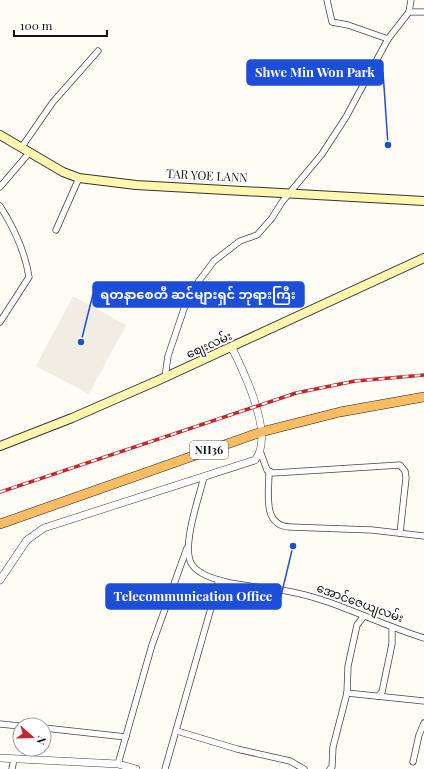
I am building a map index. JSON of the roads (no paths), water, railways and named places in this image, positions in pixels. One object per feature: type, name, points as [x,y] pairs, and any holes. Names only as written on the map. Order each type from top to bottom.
[{"type":"highway","name":"NH36","points":[[0,524],[261,432],[340,412],[424,397]]},
{"type":"main road","name":"TAR YOE LANN","points":[[0,135],[63,172],[79,178],[136,185],[290,192],[424,201]]},
{"type":"main road","name":"စျေးလမ်း","points":[[0,446],[72,418],[232,348],[424,258]]},
{"type":"street","points":[[327,0],[332,22],[348,24],[388,39]]},
{"type":"street","points":[[165,377],[168,356],[184,306],[196,283],[214,261],[228,249],[240,241],[257,235],[322,154],[346,117],[388,39],[409,12],[411,0]]},
{"type":"street","points":[[409,12],[424,12]]},
{"type":"street","points":[[21,148],[52,102],[98,51]]},
{"type":"street","points":[[0,187],[29,153]]},
{"type":"street","points":[[56,230],[79,178]]},
{"type":"street","points":[[0,206],[12,225],[24,254],[29,277],[0,322]]},
{"type":"street","points":[[0,580],[27,540],[44,528],[255,460],[260,451],[261,432],[249,383],[232,348]]},
{"type":"street","points":[[260,451],[269,472],[269,510],[274,522],[278,525],[284,527],[372,530],[424,536]]},
{"type":"street","points":[[269,472],[278,474],[400,465],[405,471],[406,478],[400,533]]},
{"type":"street","name":"အောင်ဇေယျလမ်း","points":[[204,477],[188,548],[190,562],[195,570],[219,580],[252,588],[280,590],[320,598],[392,627],[424,638]]},
{"type":"street","points":[[118,764],[152,645],[188,548]]},
{"type":"street","points":[[164,769],[219,580]]},
{"type":"street","points":[[330,769],[332,767],[332,747],[347,693],[348,666],[357,625],[364,616]]},
{"type":"street","points":[[378,696],[382,692],[392,644],[392,627]]},
{"type":"street","points":[[347,693],[424,701]]},
{"type":"street","points":[[413,762],[418,735],[424,723]]},
{"type":"street","points":[[0,724],[12,725]]},
{"type":"street","points":[[52,729],[126,736]]},
{"type":"street","points":[[176,731],[237,749],[290,761],[304,769]]},
{"type":"street","points":[[0,758],[118,764],[135,769]]},
{"type":"street","points":[[12,769],[14,759]]},
{"type":"railway","points":[[0,492],[296,393],[355,381],[424,375]]},
{"type":"place","name":"Shwe Min Won Park","points":[[388,145]]},
{"type":"place","name":"ရတနာစေတီ ဆင်များရှင် ဘုရားကြီး","points":[[81,342]]},
{"type":"place","name":"Telecommunication Office","points":[[293,546]]}]
